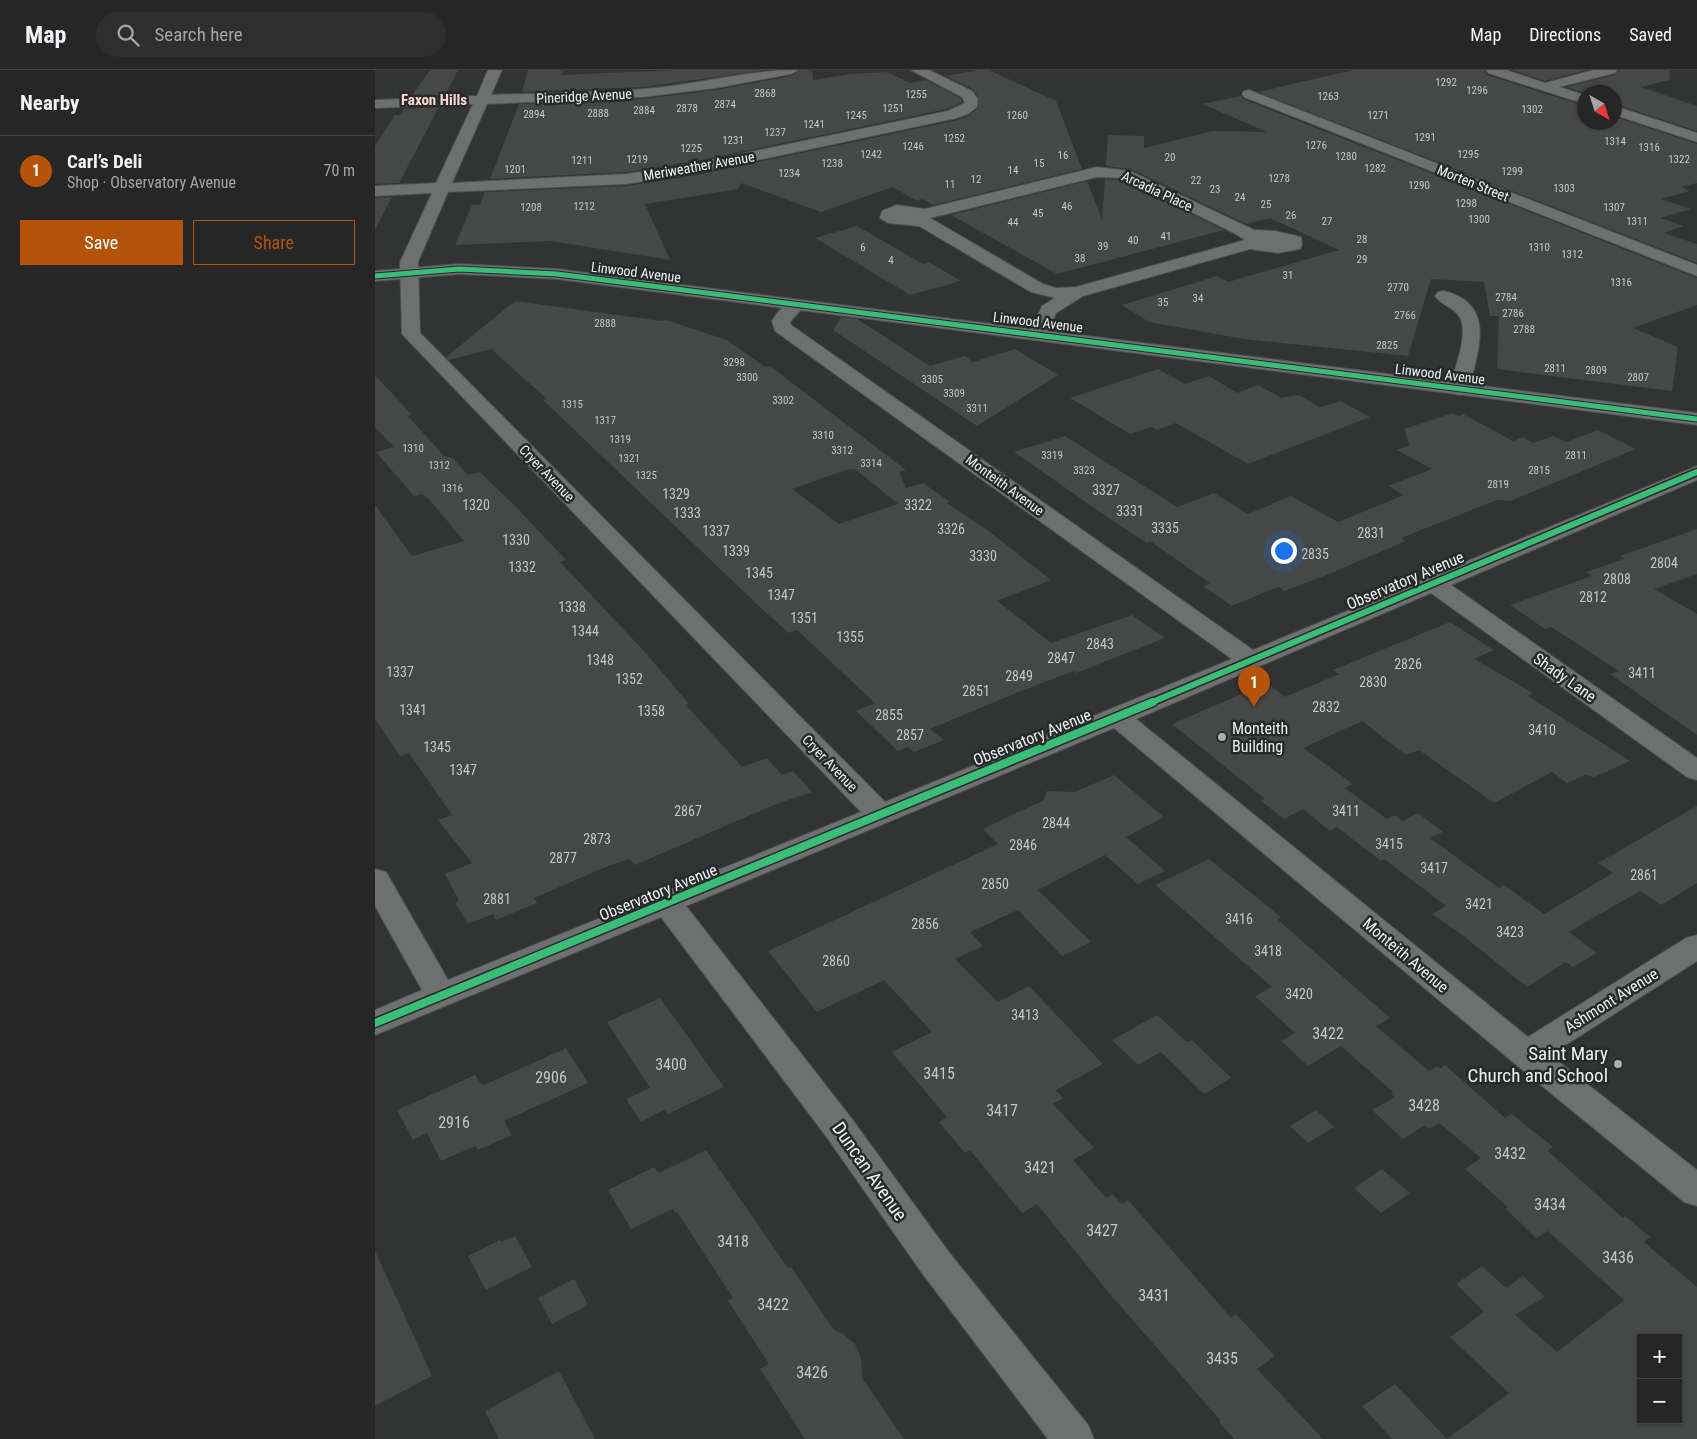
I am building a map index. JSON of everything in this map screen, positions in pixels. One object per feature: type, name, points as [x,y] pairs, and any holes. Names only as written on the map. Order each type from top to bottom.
[{"type":"main road","name":"Linwood Avenue","points":[[375,276],[459,269],[526,271],[1037,334],[1697,419]]},
{"type":"street","name":"Cryer Avenue","points":[[495,70],[409,262],[411,272],[408,282],[411,334],[880,814]]},
{"type":"street","name":"Pineridge Avenue","points":[[375,104],[643,93],[715,84],[791,70]]},
{"type":"street","name":"Meriweather Avenue","points":[[375,191],[593,182],[667,174],[952,114],[972,104],[967,94],[918,70]]},
{"type":"street","points":[[1493,70],[1577,97]]},
{"type":"street","points":[[1544,87],[1610,70]]},
{"type":"street","name":"Morten Street","points":[[1249,94],[1697,271]]},
{"type":"street","points":[[1622,112],[1697,138]]},
{"type":"street","name":"Arcadia Place","points":[[1097,172],[1125,174],[1250,240],[1077,292],[1056,293],[1037,288],[923,217],[1097,172]]},
{"type":"street","points":[[1037,288],[1048,310],[1037,334]]},
{"type":"street","name":"Arcadia Place","points":[[1048,310],[1077,292]]},
{"type":"street","points":[[1444,296],[1460,306],[1470,317],[1473,334],[1459,389]]},
{"type":"street","name":"Monteith Avenue","points":[[796,305],[781,321],[782,327],[1251,661]]},
{"type":"street","name":"Observatory Avenue","points":[[375,1023],[1117,717],[1697,472]]},
{"type":"street","name":"Shady Lane","points":[[1433,583],[1697,771]]},
{"type":"street","name":"Monteith Avenue","points":[[1117,717],[1526,1054],[1697,1191]]},
{"type":"street","points":[[375,879],[441,995]]},
{"type":"street","name":"Duncan Avenue","points":[[667,903],[841,1129],[935,1262],[1073,1439]]},
{"type":"street","name":"Ashmont Avenue","points":[[1526,1054],[1697,946]]},
{"type":"building","points":[[430,70],[458,70],[445,95],[411,97]]},
{"type":"building","points":[[528,70],[564,70],[562,75],[676,70],[765,70],[643,87],[522,92]]},
{"type":"building","points":[[800,70],[812,70],[813,80],[850,74],[887,72],[910,83],[926,80],[961,98],[962,102],[947,109],[697,161],[626,172],[490,179],[519,104],[643,99],[716,90],[791,76]]},
{"type":"building","points":[[978,70],[989,70],[1056,101],[1082,169],[933,205],[923,199],[917,201],[893,187],[821,212],[741,183],[738,189],[645,204],[670,260],[551,241],[455,245],[472,205],[480,205],[485,192],[626,186],[697,175],[958,120],[969,116],[978,108],[979,98],[973,89],[946,76]]},
{"type":"building","points":[[1353,70],[1484,70],[1487,75],[1577,103],[1577,130],[1622,130],[1622,119],[1697,144],[1697,183],[1681,187],[1690,191],[1661,199],[1691,209],[1661,218],[1683,226],[1664,233],[1697,244],[1697,263],[1258,92]]},
{"type":"building","points":[[1512,70],[1587,70],[1545,81]]},
{"type":"building","points":[[1619,70],[1669,70],[1670,80],[1641,87],[1697,106],[1697,131],[1622,106],[1622,85],[1577,85],[1577,90],[1566,87],[1615,75]]},
{"type":"building","points":[[1241,96],[1243,99],[1697,278],[1697,305],[1633,328],[1678,347],[1672,391],[1497,369],[1499,316],[1490,316],[1484,282],[1431,279],[1408,356],[1244,339],[1149,322],[1122,305],[1217,276],[1228,282],[1339,250],[1270,218],[1246,224],[1131,169],[1106,166],[1108,135],[1144,136],[1144,148],[1213,131],[1267,132],[1202,104]]},
{"type":"building","points":[[439,107],[399,183],[375,184],[375,146],[395,115],[401,115],[404,109]]},
{"type":"building","points":[[1105,179],[1122,180],[1224,230],[1057,274],[951,215],[1087,181],[1102,219]]},
{"type":"building","points":[[392,197],[375,230],[375,198]]},
{"type":"building","points":[[857,226],[923,264],[929,262],[961,281],[910,295],[815,238]]},
{"type":"building","points":[[515,301],[666,320],[727,340],[765,367],[770,366],[906,470],[899,472],[906,488],[923,483],[1051,580],[997,601],[1051,643],[1132,615],[1165,638],[1076,673],[1074,671],[1016,693],[930,729],[944,740],[914,752],[908,747],[898,751],[856,711],[875,703],[797,630],[789,633],[763,610],[543,400],[547,399],[491,349],[449,360],[446,357]],"holes":[[[855,469],[898,504],[839,524],[792,489],[846,470]]]},
{"type":"building","points":[[841,317],[857,319],[930,366],[965,356],[973,362],[1015,349],[1058,375],[977,426],[833,330]]},
{"type":"building","points":[[1158,369],[1185,384],[1209,376],[1237,393],[1258,385],[1281,398],[1298,395],[1320,407],[1341,401],[1370,417],[1248,464],[1176,423],[1157,430],[1152,427],[1130,434],[1070,398]]},
{"type":"building","points":[[375,375],[412,415],[408,416],[444,456],[453,458],[467,475],[480,472],[566,560],[560,562],[644,651],[689,704],[686,705],[742,767],[767,758],[782,775],[793,771],[812,792],[774,805],[635,865],[629,859],[608,866],[534,898],[537,903],[496,920],[493,914],[468,924],[455,903],[459,901],[445,874],[472,863],[438,820],[452,815],[409,753],[400,756],[375,719],[375,505],[412,556],[464,541],[429,499],[422,494],[414,496],[376,452],[394,447],[375,427]]},
{"type":"building","points":[[1453,413],[1459,416],[1463,414],[1513,441],[1522,437],[1533,443],[1553,436],[1566,442],[1598,430],[1636,449],[1510,501],[1497,500],[1401,538],[1406,541],[1324,576],[1284,591],[1279,587],[1275,588],[1232,606],[1203,586],[1210,583],[1150,541],[1147,543],[1116,523],[1014,452],[1065,436],[1177,507],[1214,493],[1248,514],[1291,496],[1338,522],[1404,495],[1388,486],[1432,469],[1397,450],[1410,445],[1404,429]]},
{"type":"building","points":[[1697,529],[1697,574],[1654,589],[1697,614],[1697,735],[1610,674],[1619,671],[1551,627],[1545,629],[1510,605],[1592,576],[1586,572],[1625,559],[1620,556]]},
{"type":"building","points":[[1450,622],[1494,650],[1474,659],[1533,693],[1528,696],[1630,761],[1594,777],[1585,775],[1567,783],[1552,772],[1494,803],[1419,750],[1406,755],[1362,721],[1303,748],[1353,784],[1345,788],[1387,819],[1395,815],[1402,821],[1418,813],[1443,832],[1430,838],[1499,888],[1504,885],[1544,914],[1613,873],[1598,863],[1697,806],[1697,883],[1661,905],[1640,891],[1569,932],[1597,953],[1573,967],[1566,962],[1527,987],[1461,934],[1432,914],[1446,906],[1384,859],[1381,861],[1337,827],[1330,831],[1303,809],[1284,819],[1261,801],[1265,799],[1172,724],[1267,683],[1285,697],[1339,674],[1333,670]]},
{"type":"building","points":[[1114,775],[1164,817],[1126,837],[1165,871],[1138,884],[1105,855],[1038,890],[1091,942],[1062,956],[1018,910],[970,932],[983,946],[955,959],[998,1002],[1029,986],[1103,1064],[1056,1090],[1063,1098],[1053,1104],[1094,1148],[1073,1160],[1106,1198],[1112,1194],[1122,1204],[1128,1200],[1231,1318],[1236,1314],[1275,1356],[1257,1369],[1323,1439],[1234,1439],[1219,1422],[1220,1420],[1109,1293],[1037,1204],[1022,1213],[970,1150],[965,1153],[939,1122],[947,1117],[892,1052],[932,1032],[884,980],[817,1012],[768,951],[998,844],[983,829],[1044,800],[1047,791],[1075,792]]},
{"type":"building","points":[[1209,859],[1281,917],[1277,919],[1390,1018],[1376,1026],[1429,1071],[1437,1066],[1440,1069],[1445,1065],[1505,1118],[1512,1114],[1553,1147],[1548,1151],[1623,1218],[1625,1216],[1650,1237],[1644,1242],[1697,1287],[1697,1439],[1447,1439],[1509,1393],[1450,1337],[1484,1312],[1456,1284],[1482,1266],[1506,1288],[1523,1276],[1545,1297],[1515,1315],[1557,1352],[1624,1300],[1548,1231],[1536,1238],[1506,1209],[1508,1207],[1465,1169],[1481,1158],[1439,1123],[1429,1129],[1425,1125],[1403,1139],[1372,1110],[1395,1097],[1391,1094],[1393,1092],[1341,1046],[1308,1066],[1281,1041],[1295,1033],[1255,996],[1272,987],[1155,885]]},
{"type":"building","points":[[660,998],[724,1087],[668,1114],[665,1109],[641,1122],[626,1099],[650,1088],[607,1022]]},
{"type":"building","points":[[1157,1015],[1187,1042],[1192,1040],[1231,1078],[1204,1094],[1161,1052],[1138,1065],[1112,1040]]},
{"type":"building","points":[[566,1048],[588,1083],[504,1121],[512,1135],[478,1150],[475,1146],[441,1161],[427,1133],[413,1140],[397,1110],[475,1075],[481,1084],[484,1085]]},
{"type":"building","points":[[1316,1110],[1334,1127],[1308,1143],[1290,1126]]},
{"type":"building","points":[[706,1150],[788,1268],[791,1267],[834,1330],[843,1334],[855,1344],[861,1358],[862,1378],[904,1439],[805,1439],[760,1369],[769,1364],[728,1301],[733,1298],[677,1212],[675,1213],[673,1209],[631,1229],[608,1190],[654,1167],[659,1173]]},
{"type":"building","points":[[1382,1169],[1410,1193],[1381,1213],[1354,1188]]},
{"type":"building","points":[[515,1236],[532,1267],[486,1290],[468,1256],[500,1240],[501,1242]]},
{"type":"building","points":[[375,1251],[432,1376],[375,1406]]},
{"type":"building","points":[[574,1279],[588,1305],[552,1324],[538,1298]]},
{"type":"building","points":[[559,1371],[595,1439],[499,1439],[485,1411]]},
{"type":"building","points":[[1395,1384],[1447,1439],[1392,1439],[1362,1406]]},
{"type":"cycle path","points":[[375,276],[459,269],[557,274],[1697,419]]},
{"type":"cycle path","points":[[375,1023],[1117,717],[1697,472]]},
{"type":"place","name":"Carl’s Deli","points":[[1254,707]]},
{"type":"place","name":"Monteith Building","points":[[1222,737]]},
{"type":"place","name":"Saint Mary Church and School","points":[[1618,1064]]},
{"type":"district","name":"Faxon Hills","points":[[434,100]]}]
